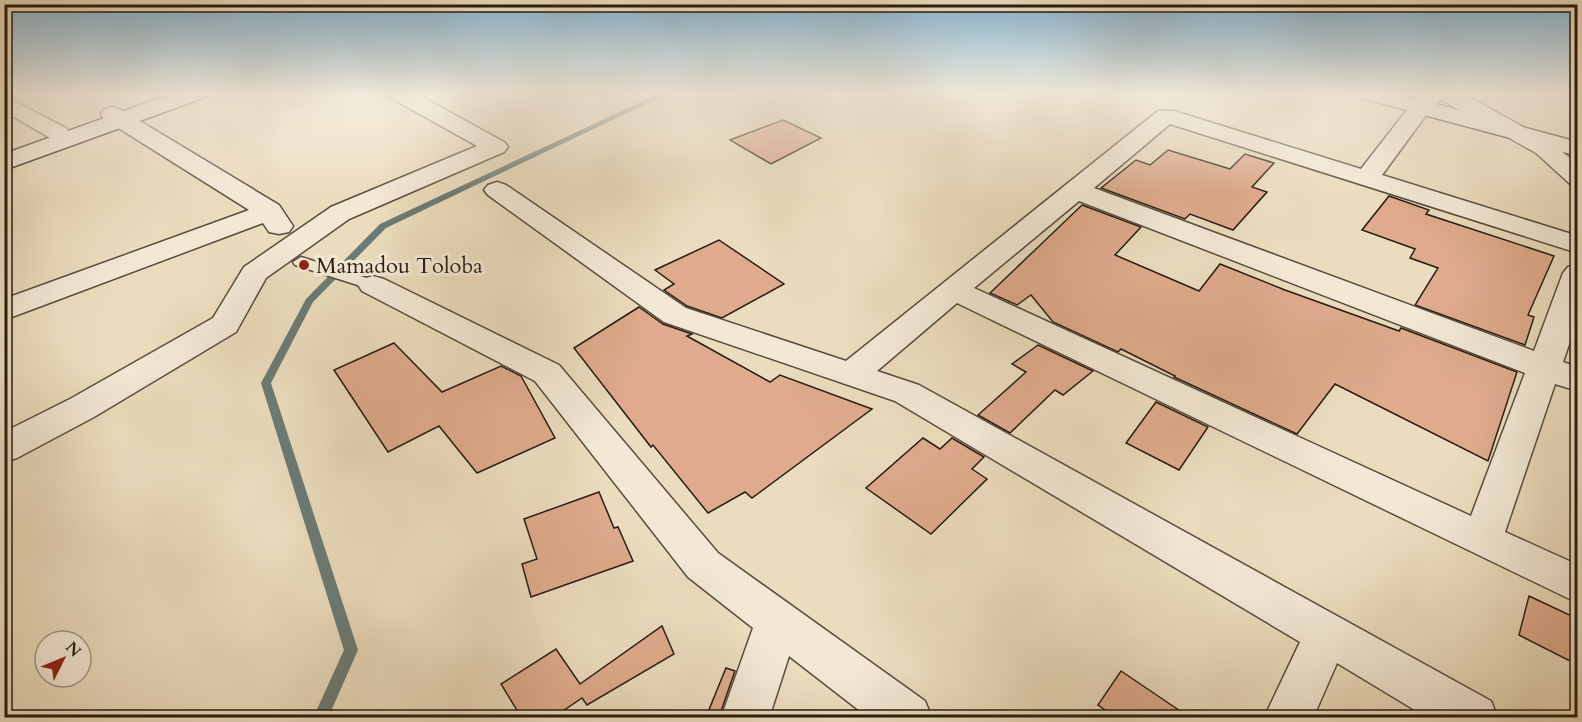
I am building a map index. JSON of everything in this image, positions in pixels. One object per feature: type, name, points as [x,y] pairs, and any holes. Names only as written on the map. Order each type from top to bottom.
[{"type":"street","points":[[47,127],[58,133]]},
{"type":"street","points":[[4,153],[82,127]]},
{"type":"street","points":[[4,163],[94,127]]},
{"type":"street","points":[[134,127],[270,211],[296,254]]},
{"type":"street","points":[[4,448],[82,408],[225,325],[254,273],[296,254],[340,213],[496,147],[460,127]]},
{"type":"street","points":[[851,374],[1153,127]]},
{"type":"street","points":[[1200,127],[1578,245]]},
{"type":"street","points":[[1366,179],[1407,127]]},
{"type":"street","points":[[1500,127],[1578,149]]},
{"type":"street","points":[[1508,127],[1560,160],[1578,178]]},
{"type":"street","points":[[497,190],[675,315],[907,393],[1474,717]]},
{"type":"street","points":[[1075,190],[1578,380]]},
{"type":"street","points":[[4,310],[270,211]]},
{"type":"street","points":[[1482,540],[1578,273]]},
{"type":"street","points":[[373,285],[547,373],[703,565],[908,717]]},
{"type":"street","points":[[953,290],[1578,585]]},
{"type":"street","points":[[745,717],[778,621]]},
{"type":"street","points":[[1288,717],[1328,632]]},
{"type":"lane","points":[[296,254],[373,285]]},
{"type":"building","points":[[765,127],[797,127],[821,138],[771,164],[730,140]]},
{"type":"building","points":[[1168,150],[1230,169],[1245,154],[1274,163],[1252,187],[1267,192],[1233,230],[1190,214],[1185,219],[1101,188],[1136,160],[1150,165]]},
{"type":"building","points":[[1389,196],[1429,210],[1426,214],[1554,256],[1528,315],[1534,317],[1525,345],[1415,305],[1438,268],[1410,258],[1415,249],[1362,230]]},
{"type":"building","points":[[1082,205],[1141,227],[1115,255],[1199,291],[1220,264],[1285,290],[1399,331],[1401,328],[1517,372],[1488,461],[1335,384],[1297,434],[1174,377],[1121,349],[1118,352],[1053,322],[1031,295],[1017,305],[990,293]]},
{"type":"building","points":[[719,240],[784,284],[722,318],[687,306],[664,290],[674,284],[655,270]]},
{"type":"building","points":[[639,307],[663,324],[692,334],[687,336],[770,382],[780,375],[872,409],[752,498],[745,492],[708,513],[653,445],[651,447],[574,348]]},
{"type":"building","points":[[394,343],[442,392],[501,366],[521,376],[555,438],[477,473],[439,426],[388,452],[334,370]]},
{"type":"building","points":[[1038,345],[1093,371],[1063,395],[1055,390],[1010,433],[978,415],[1026,372],[1012,364]]},
{"type":"building","points":[[1156,402],[1208,427],[1179,470],[1126,443]]},
{"type":"building","points":[[923,438],[940,449],[952,438],[984,457],[972,469],[987,479],[931,534],[866,488]]},
{"type":"building","points":[[599,492],[614,528],[618,527],[633,561],[531,597],[522,564],[537,559],[524,519]]},
{"type":"building","points":[[1529,596],[1578,619],[1578,665],[1519,635]]},
{"type":"building","points":[[662,626],[674,654],[587,705],[582,698],[554,717],[521,717],[501,684],[556,649],[580,684]]},
{"type":"building","points":[[726,668],[735,671],[719,717],[706,717]]},
{"type":"building","points":[[1121,671],[1189,717],[1115,717],[1098,705]]},
{"type":"waterway","points":[[320,718],[351,650],[266,383],[309,301],[383,226],[594,127]]},
{"type":"place","name":"Mamadou Toloba","points":[[304,265]]}]
